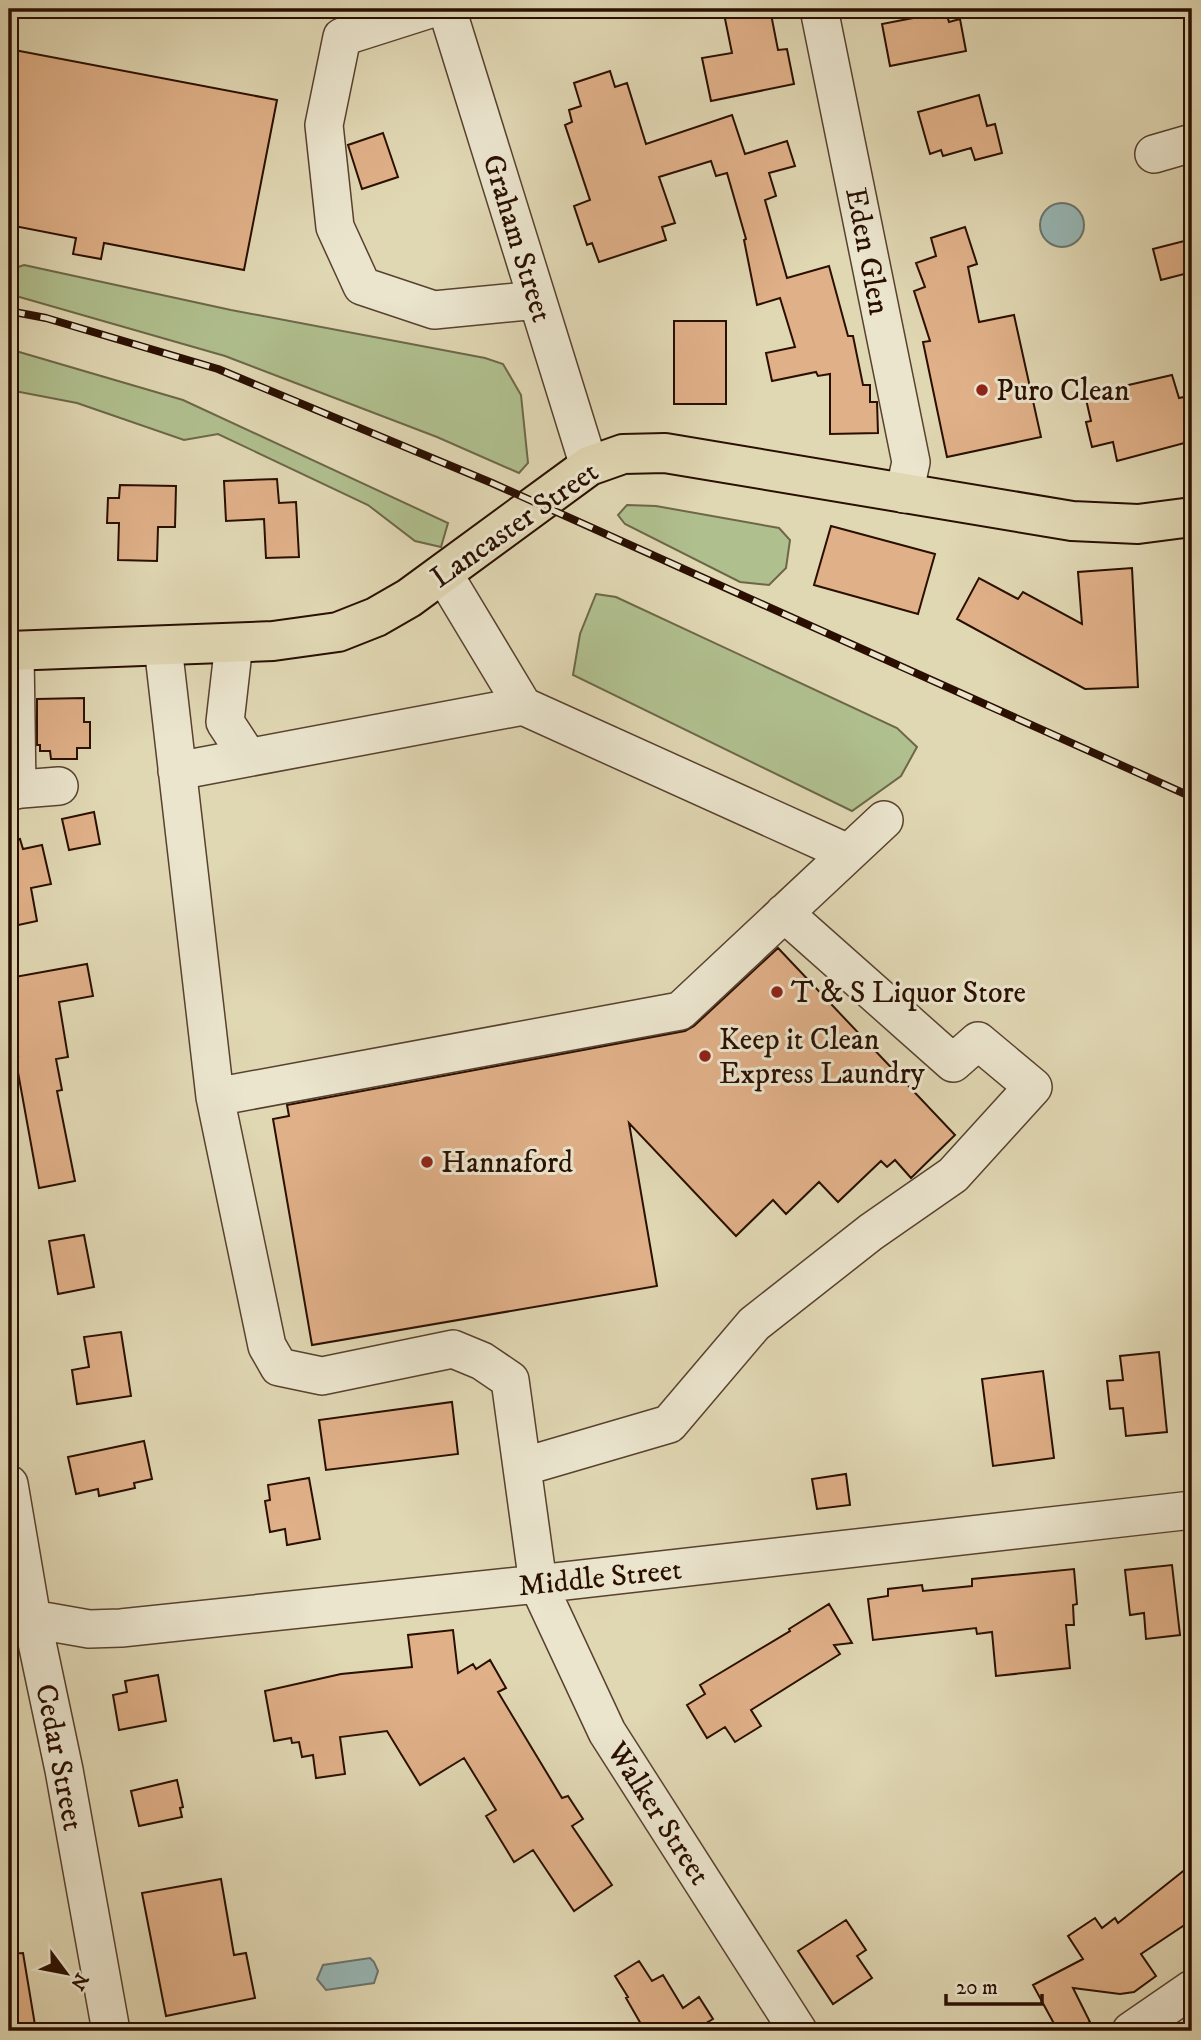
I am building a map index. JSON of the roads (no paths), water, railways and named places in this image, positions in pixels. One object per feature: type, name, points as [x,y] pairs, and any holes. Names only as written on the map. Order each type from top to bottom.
[{"type":"main road","name":"Lancaster Street","points":[[12,652],[273,641],[338,632],[376,617],[409,598],[589,466],[623,454],[665,453],[1072,521],[1138,524],[1192,517]]},
{"type":"street","points":[[429,9],[342,37],[324,125],[335,228],[362,286],[434,310],[537,300]]},
{"type":"street","name":"Graham Street","points":[[447,9],[589,466]]},
{"type":"street","name":"Eden Glen","points":[[819,9],[911,462],[904,494]]},
{"type":"street","points":[[1154,154],[1192,143]]},
{"type":"street","points":[[443,573],[523,706],[848,853]]},
{"type":"street","points":[[234,643],[225,722],[248,757]]},
{"type":"street","points":[[163,646],[215,1097],[680,1011],[884,820]]},
{"type":"street","points":[[12,652],[13,790],[59,786]]},
{"type":"street","points":[[177,771],[523,706]]},
{"type":"street","points":[[522,1467],[669,1424],[754,1324],[871,1231],[953,1175],[1033,1087],[978,1041],[953,1063],[784,913]]},
{"type":"street","name":"Walker Street","points":[[215,1097],[267,1346],[279,1367],[322,1376],[453,1349],[482,1361],[510,1380],[538,1584],[607,1732],[798,2031]]},
{"type":"street","name":"Cedar Street","points":[[9,1484],[20,1620],[64,1770],[111,2031]]},
{"type":"street","name":"Middle Street","points":[[20,1620],[89,1629],[121,1628],[1192,1510]]},
{"type":"street","points":[[1131,2031],[1192,1989]]},
{"type":"water","points":[[1062,203],[1077,210],[1084,225],[1077,240],[1062,247],[1047,240],[1040,225],[1047,210]]},
{"type":"water","points":[[370,1958],[378,1971],[374,1983],[326,1990],[317,1979],[323,1965]]},
{"type":"railway","points":[[9,311],[46,318],[218,369],[492,483],[1192,797]]},
{"type":"place","name":"Puro Clean","points":[[982,390]]},
{"type":"place","name":"T & S Liquor Store","points":[[777,992]]},
{"type":"place","name":"Keep it Clean Express Laundry","points":[[705,1056]]},
{"type":"place","name":"Hannaford","points":[[427,1162]]}]
